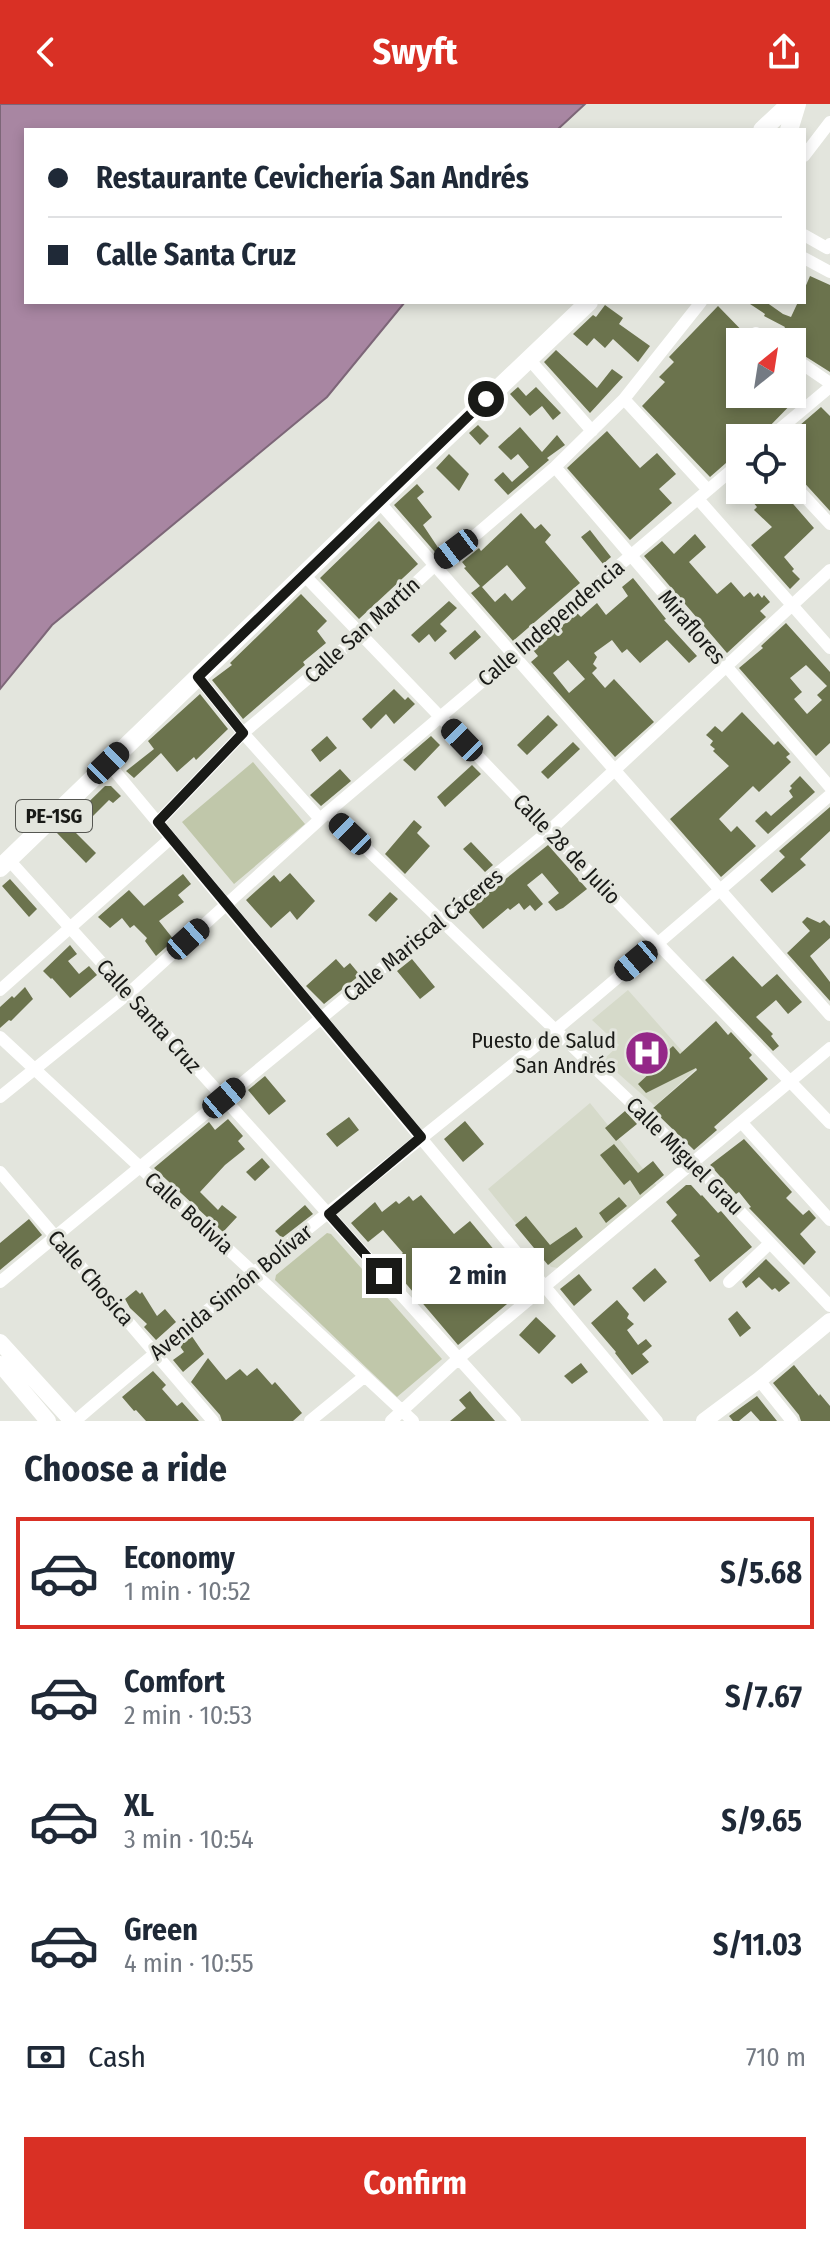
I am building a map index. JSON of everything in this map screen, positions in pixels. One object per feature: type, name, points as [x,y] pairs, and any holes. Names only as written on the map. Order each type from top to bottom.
[{"type":"main road","points":[[764,128],[790,104]]},
{"type":"main road","points":[[790,128],[797,104]]},
{"type":"main road","name":"PE-1SG","points":[[4,864],[587,304]]},
{"type":"street","points":[[806,153],[830,122]]},
{"type":"street","points":[[806,236],[827,248],[830,244]]},
{"type":"street","points":[[806,259],[830,272]]},
{"type":"street","name":"Calle San Martín","points":[[158,822],[243,733],[361,634],[435,565],[478,533],[555,467],[624,399],[699,304]]},
{"type":"street","points":[[528,358],[592,431]]},
{"type":"street","points":[[786,424],[828,390],[806,370]]},
{"type":"street","points":[[624,399],[792,606],[830,648]]},
{"type":"street","name":"Miraflores","points":[[555,467],[830,787]]},
{"type":"street","name":"Calle Independencia","points":[[0,1097],[129,993],[324,816],[726,475]]},
{"type":"street","points":[[806,498],[830,524]]},
{"type":"street","points":[[379,502],[830,1015]]},
{"type":"street","name":"Calle Mariscal Cáceres","points":[[0,1282],[549,831],[830,570]]},
{"type":"street","name":"Calle 28 de Julio","points":[[304,575],[830,1123]]},
{"type":"street","name":"Calle Miguel Grau","points":[[198,677],[243,733],[324,816],[440,921],[694,1163],[830,1306]]},
{"type":"street","points":[[108,763],[657,1421]]},
{"type":"street","name":"Avenida Simón Bolívar","points":[[74,1421],[253,1272],[555,1030],[830,795]]},
{"type":"street","points":[[0,990],[171,838]]},
{"type":"street","name":"Calle Santa Cruz","points":[[4,864],[70,928],[515,1421]]},
{"type":"street","name":"Calle Bolivia","points":[[0,1037],[413,1421]]},
{"type":"street","points":[[391,1421],[459,1358],[830,1048]]},
{"type":"street","points":[[742,1123],[830,1220]]},
{"type":"street","name":"Calle Chosica","points":[[0,1172],[213,1421]]},
{"type":"street","points":[[729,1282],[770,1243]]},
{"type":"street","points":[[704,1421],[830,1321]]},
{"type":"street","points":[[0,1342],[74,1421]]},
{"type":"street","points":[[0,1364],[48,1421]]},
{"type":"street","points":[[310,1421],[365,1376]]},
{"type":"street","points":[[759,1380],[792,1421]]},
{"type":"shaded area","points":[[0,104],[585,104],[559,128],[24,128],[24,304],[403,304],[327,397],[52,625],[0,689]]},
{"type":"shaded area","name":"Puesto de Salud San Andrés","points":[[628,990],[697,1068],[655,1106],[603,1060],[619,1045],[592,1020]]},
{"type":"shaded area","points":[[590,1103],[657,1186],[558,1268],[551,1267],[488,1189]]},
{"type":"green space","points":[[253,762],[305,824],[234,884],[182,822]]},
{"type":"green space","points":[[327,1233],[442,1359],[397,1397],[275,1280],[276,1275]]},
{"type":"building","points":[[810,276],[830,285],[830,372],[806,357],[806,328],[785,328],[750,304],[769,304],[791,317],[797,304],[806,304],[806,285]]},
{"type":"building","points":[[605,305],[623,318],[619,324],[650,346],[638,362],[613,339],[605,348],[594,338],[587,346],[573,334],[593,315],[596,317]]},
{"type":"building","points":[[718,306],[739,328],[726,328],[726,408],[787,408],[772,424],[726,424],[726,463],[710,477],[642,406],[665,382],[659,377],[674,362],[669,357]]},
{"type":"building","points":[[556,350],[597,388],[612,369],[623,377],[590,413],[544,362]]},
{"type":"building","points":[[518,387],[526,396],[536,387],[561,413],[553,420],[542,406],[530,416],[510,394]]},
{"type":"building","points":[[821,407],[830,416],[830,511],[806,485],[806,424],[801,424]]},
{"type":"building","points":[[478,425],[489,436],[480,445],[469,433]]},
{"type":"building","points":[[520,427],[542,452],[557,435],[565,445],[508,495],[494,480],[503,472],[512,482],[529,467],[518,454],[511,460],[498,447]]},
{"type":"building","points":[[607,431],[640,468],[657,453],[676,474],[659,489],[672,503],[630,540],[567,468]]},
{"type":"building","points":[[449,454],[469,474],[459,491],[436,468]]},
{"type":"building","points":[[417,484],[424,492],[417,498],[432,517],[423,525],[439,549],[435,552],[394,505]]},
{"type":"building","points":[[755,504],[793,504],[814,528],[784,557],[800,579],[790,589],[751,545],[772,527],[754,510],[757,507]]},
{"type":"building","points":[[521,513],[535,529],[541,524],[551,535],[545,542],[580,583],[513,641],[471,593],[480,586],[462,562],[479,548],[481,551]],"holes":[[[507,565],[526,588],[512,601],[505,593],[495,602],[482,587]]]},
{"type":"building","points":[[379,521],[418,564],[359,619],[320,578]]},
{"type":"building","points":[[590,530],[611,557],[603,564],[581,537]]},
{"type":"building","points":[[695,534],[706,547],[689,562],[717,594],[731,582],[744,597],[750,592],[754,597],[758,593],[770,602],[760,611],[766,617],[727,653],[644,556],[662,541],[674,554]]},
{"type":"building","points":[[633,578],[664,620],[697,656],[689,663],[667,640],[640,663],[627,649],[622,653],[612,640],[594,653],[597,657],[593,664],[597,668],[592,673],[605,688],[614,679],[654,722],[615,757],[531,662],[538,656],[533,650],[577,613],[581,617],[597,603],[606,615],[628,596],[622,587]],"holes":[[[568,660],[585,679],[569,693],[553,673]]]},
{"type":"building","points":[[301,594],[327,621],[317,631],[326,643],[243,719],[212,680],[232,665],[230,663]]},
{"type":"building","points":[[449,601],[457,608],[440,624],[447,631],[435,642],[429,634],[419,643],[411,635]]},
{"type":"building","points":[[786,623],[830,672],[830,743],[816,756],[739,668],[763,648],[761,646]],"holes":[[[806,665],[827,686],[817,695],[822,700],[807,714],[794,699],[802,692],[790,678]]]},
{"type":"building","points":[[475,630],[481,637],[455,660],[449,653]]},
{"type":"building","points":[[394,689],[405,700],[408,697],[415,704],[394,724],[386,714],[371,729],[362,719]]},
{"type":"building","points":[[200,694],[228,729],[196,760],[194,757],[177,772],[161,753],[134,778],[126,771],[154,749],[148,741]]},
{"type":"building","points":[[742,712],[774,745],[778,741],[790,754],[786,757],[791,762],[759,792],[753,786],[719,819],[731,832],[737,826],[756,846],[721,877],[670,819],[729,766],[713,751],[715,749],[710,745],[713,741],[706,735],[715,726],[722,732]]},
{"type":"building","points":[[548,715],[558,725],[527,755],[517,745]]},
{"type":"building","points":[[327,736],[337,748],[320,762],[311,750]]},
{"type":"building","points":[[431,736],[440,745],[415,771],[403,760]]},
{"type":"building","points":[[573,742],[580,749],[548,779],[541,772]]},
{"type":"building","points":[[472,765],[481,774],[445,807],[437,797]]},
{"type":"building","points":[[340,769],[351,781],[321,806],[310,795]]},
{"type":"building","points":[[800,776],[815,792],[768,834],[755,821],[766,811],[771,816],[793,797],[790,786]]},
{"type":"building","points":[[105,786],[111,786],[121,796],[113,803],[109,800],[76,833],[96,853],[86,863],[57,833]]},
{"type":"building","points":[[830,807],[830,831],[800,859],[806,865],[772,893],[760,880],[785,857],[779,851]]},
{"type":"building","points":[[414,820],[422,827],[417,833],[430,846],[405,874],[385,854]]},
{"type":"building","points":[[471,842],[493,865],[485,872],[463,849]]},
{"type":"building","points":[[548,845],[587,889],[556,911],[548,902],[559,893],[542,873],[527,885],[543,904],[535,911],[530,905],[524,910],[519,903],[483,929],[467,910]]},
{"type":"building","points":[[290,873],[315,901],[297,920],[290,911],[271,928],[246,900],[274,875],[280,882]]},
{"type":"building","points":[[183,874],[191,884],[178,895],[184,902],[159,921],[174,940],[156,956],[145,941],[147,938],[134,925],[130,928],[122,918],[110,928],[98,917],[129,890],[144,906]]},
{"type":"building","points":[[10,879],[37,909],[29,917],[2,886]]},
{"type":"building","points":[[390,892],[398,899],[376,922],[368,915]]},
{"type":"building","points":[[807,917],[820,923],[824,920],[830,926],[830,938],[810,956],[830,982],[830,1001],[787,953],[810,931],[802,922]]},
{"type":"building","points":[[70,945],[77,954],[68,961],[79,974],[89,966],[97,975],[70,998],[43,971]]},
{"type":"building","points":[[733,956],[762,987],[777,974],[802,1002],[788,1014],[776,1000],[756,1017],[773,1034],[771,1036],[779,1046],[773,1051],[705,980]]},
{"type":"building","points":[[336,959],[344,968],[350,963],[360,975],[324,1004],[306,986]]},
{"type":"building","points":[[412,959],[435,987],[420,999],[397,971]]},
{"type":"building","points":[[25,987],[33,999],[0,1028],[0,1007]]},
{"type":"building","points":[[716,1021],[752,1055],[749,1058],[768,1079],[714,1127],[717,1130],[694,1150],[652,1109],[696,1068],[646,1093],[638,1084],[651,1072],[647,1068],[673,1046],[680,1054]]},
{"type":"building","points":[[265,1076],[286,1101],[269,1115],[248,1090]]},
{"type":"building","points":[[625,1111],[637,1124],[616,1141],[605,1128]]},
{"type":"building","points":[[349,1117],[359,1130],[337,1147],[326,1134]]},
{"type":"building","points":[[228,1119],[243,1136],[238,1141],[245,1149],[200,1192],[218,1210],[222,1205],[237,1217],[223,1232],[154,1168],[209,1122],[215,1130]]},
{"type":"building","points":[[465,1121],[484,1144],[463,1162],[444,1139]]},
{"type":"building","points":[[744,1139],[792,1192],[786,1198],[803,1215],[809,1210],[816,1218],[800,1234],[816,1252],[804,1265],[749,1208],[739,1192],[736,1194],[710,1165]]},
{"type":"building","points":[[614,1144],[638,1173],[653,1161],[664,1175],[640,1195],[630,1180],[624,1185],[600,1155]]},
{"type":"building","points":[[262,1158],[270,1167],[255,1181],[246,1172]]},
{"type":"building","points":[[686,1185],[691,1185],[718,1213],[721,1211],[752,1247],[710,1282],[694,1260],[700,1256],[671,1221],[677,1215],[666,1202]]},
{"type":"building","points":[[421,1195],[454,1234],[470,1221],[526,1288],[458,1345],[402,1279],[387,1266],[403,1253],[383,1230],[368,1242],[351,1223],[375,1202],[382,1212],[396,1201],[399,1204],[409,1196],[413,1201]]},
{"type":"building","points":[[619,1197],[627,1206],[606,1223],[599,1213]]},
{"type":"building","points":[[305,1205],[313,1214],[282,1238],[275,1231]]},
{"type":"building","points":[[526,1216],[550,1245],[576,1227],[583,1237],[548,1265],[515,1225]]},
{"type":"building","points":[[29,1219],[42,1235],[0,1270],[0,1243]]},
{"type":"building","points":[[766,1259],[790,1283],[779,1292],[775,1288],[772,1290],[759,1277],[746,1288],[742,1282]]},
{"type":"building","points":[[655,1268],[667,1282],[644,1302],[632,1288]]},
{"type":"building","points":[[579,1274],[592,1290],[574,1306],[560,1289]]},
{"type":"building","points":[[136,1290],[140,1294],[142,1292],[157,1316],[165,1309],[176,1322],[156,1340],[144,1327],[147,1324],[125,1299]]},
{"type":"building","points":[[617,1300],[634,1324],[627,1330],[638,1345],[646,1339],[652,1346],[642,1354],[649,1362],[632,1375],[591,1323]]},
{"type":"building","points":[[737,1311],[751,1328],[740,1337],[728,1319]]},
{"type":"building","points":[[536,1317],[556,1336],[539,1354],[519,1335]]},
{"type":"building","points":[[191,1335],[204,1354],[183,1372],[173,1360],[184,1352],[179,1345]]},
{"type":"building","points":[[208,1358],[226,1380],[240,1369],[247,1376],[257,1368],[272,1385],[275,1382],[302,1413],[293,1421],[222,1421],[191,1382]]},
{"type":"building","points":[[581,1363],[588,1372],[572,1384],[564,1376]]},
{"type":"building","points":[[794,1365],[830,1406],[830,1421],[801,1421],[773,1383]]},
{"type":"building","points":[[153,1371],[166,1385],[162,1389],[177,1406],[182,1402],[199,1421],[146,1421],[134,1411],[122,1397]]},
{"type":"building","points":[[470,1391],[495,1421],[450,1421],[466,1408],[459,1400]]},
{"type":"building","points":[[757,1396],[777,1421],[760,1421],[751,1411],[739,1421],[733,1421],[729,1416]]},
{"type":"place","name":"Puesto de Salud San Andrés","points":[[647,1053]]},
{"type":"route","points":[[384,1276],[329,1214],[421,1137],[158,822],[243,733],[198,677],[486,399]]}]
